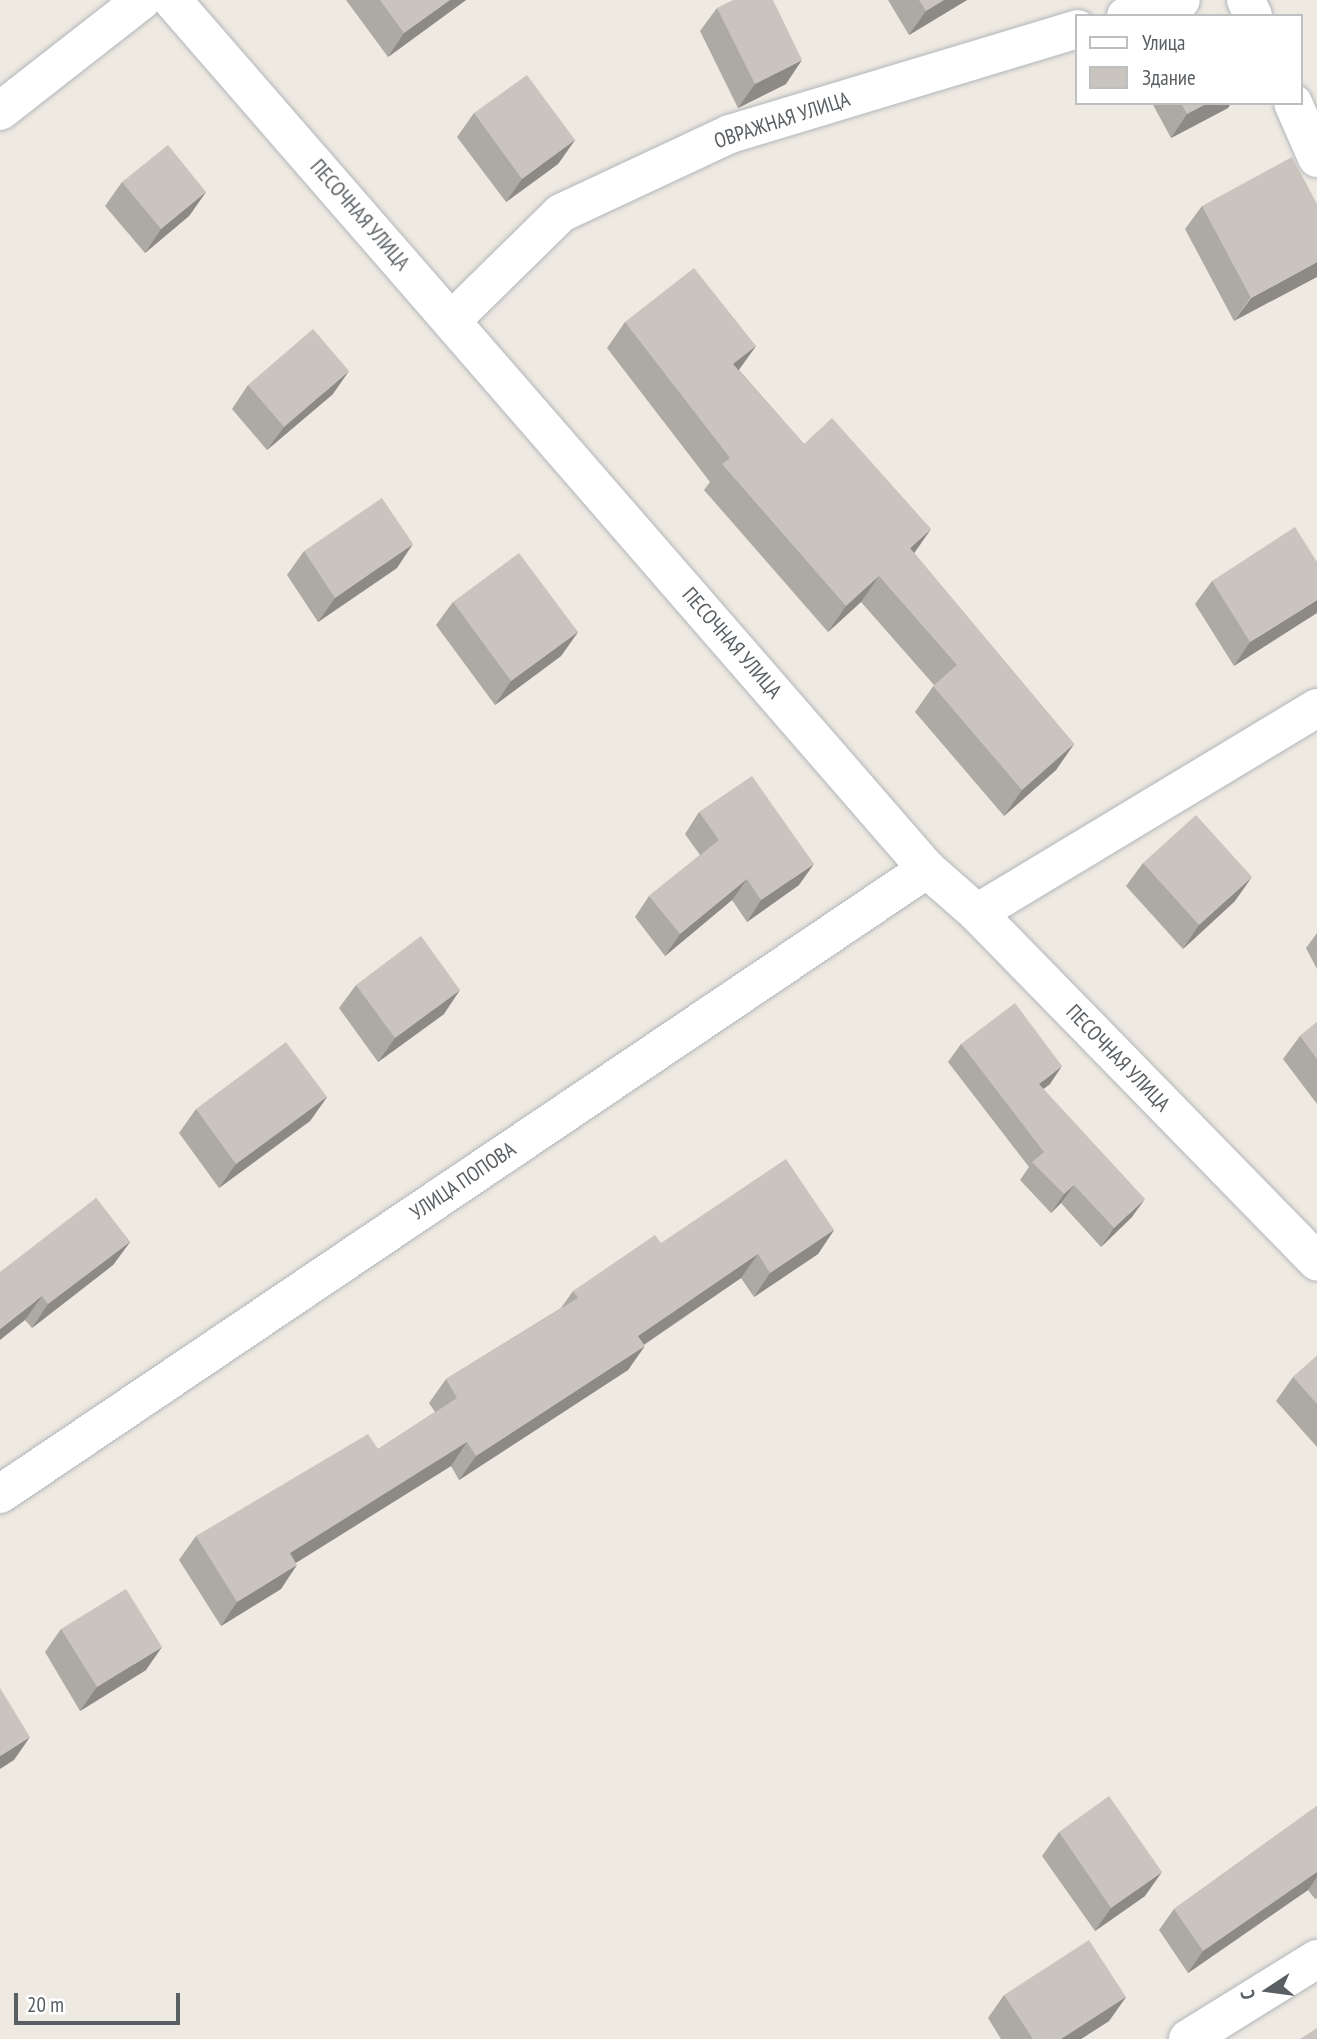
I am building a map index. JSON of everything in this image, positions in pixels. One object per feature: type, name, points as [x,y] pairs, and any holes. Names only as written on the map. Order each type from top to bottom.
[{"type":"street","points":[[0,111],[142,0]]},
{"type":"street","name":"ПЕСОЧНАЯ УЛИЦА","points":[[172,0],[927,869],[977,913],[1317,1262]]},
{"type":"street","points":[[1133,14],[1181,0]]},
{"type":"street","name":"ОВРАЖНАЯ УЛИЦА","points":[[452,320],[561,213],[706,146],[1076,29]]},
{"type":"street","points":[[1294,105],[1317,158]]},
{"type":"street","points":[[977,913],[1317,708]]},
{"type":"street","name":"УЛИЦА ПОПОВА","points":[[0,1494],[927,869]]},
{"type":"street","points":[[1188,2039],[1317,1959]]},
{"type":"building","points":[[380,0],[450,0],[404,33]]},
{"type":"building","points":[[733,0],[773,0],[802,60],[755,84],[717,8]]},
{"type":"building","points":[[919,0],[944,0],[926,11]]},
{"type":"building","points":[[527,75],[575,140],[522,179],[474,113]]},
{"type":"building","points":[[1182,105],[1204,105],[1187,114]]},
{"type":"building","points":[[168,145],[206,192],[161,229],[122,182]]},
{"type":"building","points":[[1292,157],[1317,204],[1317,262],[1251,298],[1202,206]]},
{"type":"building","points":[[694,268],[756,346],[733,364],[804,444],[832,418],[931,529],[910,548],[1074,744],[1022,790],[933,686],[957,665],[879,576],[846,606],[722,464],[730,458],[625,322]]},
{"type":"building","points":[[313,329],[349,371],[284,427],[248,385]]},
{"type":"building","points":[[382,498],[413,544],[335,598],[304,551]]},
{"type":"building","points":[[1295,527],[1317,562],[1317,600],[1250,642],[1212,581]]},
{"type":"building","points":[[519,553],[578,632],[511,681],[453,602]]},
{"type":"building","points":[[752,776],[814,864],[761,900],[747,879],[680,934],[649,896],[719,840],[699,812]]},
{"type":"building","points":[[1196,815],[1252,877],[1199,925],[1143,863]]},
{"type":"building","points":[[421,936],[460,990],[395,1038],[356,985]]},
{"type":"building","points":[[1015,1003],[1062,1066],[1039,1084],[1145,1199],[1114,1228],[1074,1185],[1064,1194],[1032,1162],[1044,1152],[961,1044]]},
{"type":"building","points":[[1317,1022],[1317,1059],[1300,1036]]},
{"type":"building","points":[[286,1042],[327,1097],[236,1164],[196,1109]]},
{"type":"building","points":[[786,1159],[834,1230],[770,1273],[758,1254],[638,1336],[645,1346],[476,1456],[467,1442],[290,1553],[297,1565],[237,1602],[196,1536],[368,1434],[378,1449],[457,1398],[446,1379],[578,1298],[573,1291],[655,1235],[661,1243]]},
{"type":"building","points":[[96,1198],[130,1242],[48,1304],[42,1296],[0,1329],[0,1272]]},
{"type":"building","points":[[1317,1356],[1317,1404],[1293,1377]]},
{"type":"building","points":[[126,1589],[162,1647],[97,1687],[61,1629]]},
{"type":"building","points":[[0,1688],[30,1737],[0,1756]]},
{"type":"building","points":[[1109,1796],[1162,1872],[1111,1908],[1059,1832]]},
{"type":"building","points":[[1317,1806],[1317,1872],[1203,1951],[1174,1909]]},
{"type":"building","points":[[1089,1940],[1126,1997],[1061,2039],[1033,2039],[1004,1995]]},
{"type":"building","points":[[1317,2028],[1317,2039],[1300,2039]]}]
